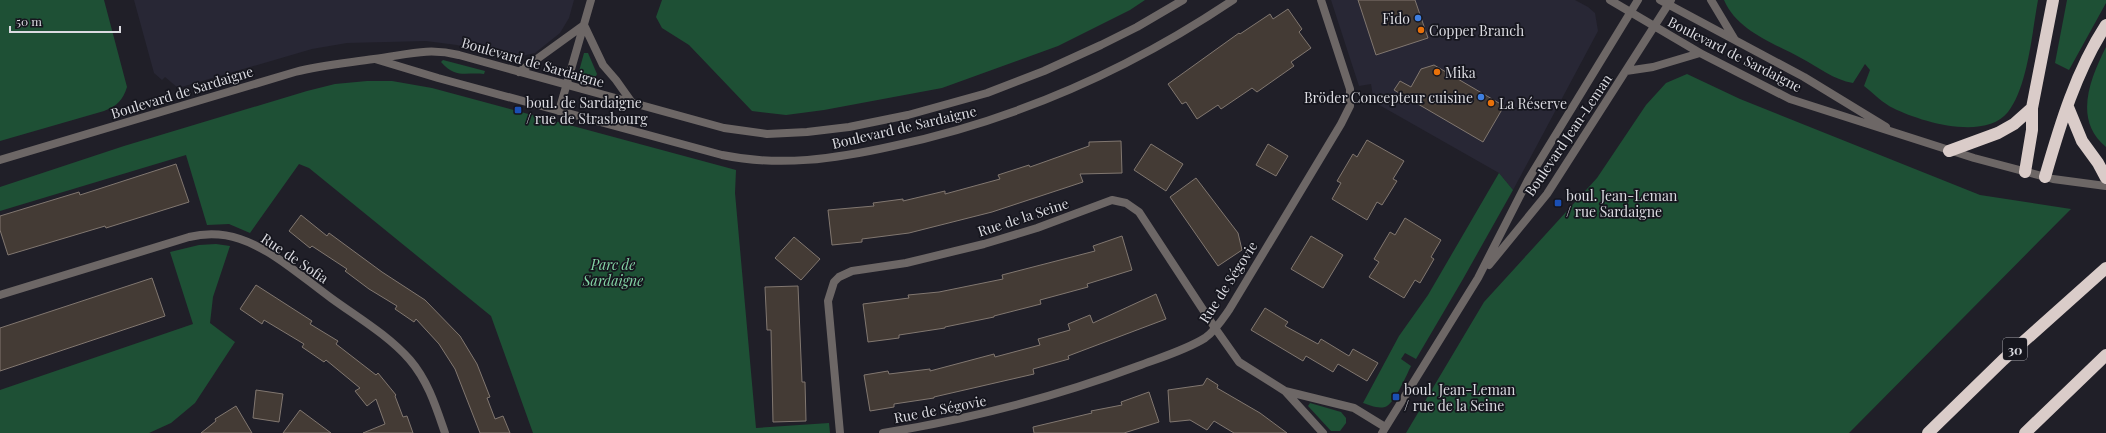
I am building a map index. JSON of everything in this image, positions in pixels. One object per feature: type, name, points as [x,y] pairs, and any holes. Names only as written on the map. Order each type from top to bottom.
[{"type":"highway","points":[[2026,172],[2032,130],[2032,108],[2053,0]]},
{"type":"highway","points":[[2045,177],[2084,64],[2106,25]]},
{"type":"highway","points":[[2068,107],[2082,141],[2098,163],[2106,178]]},
{"type":"highway","points":[[1949,151],[1998,133],[2014,124],[2032,108]]},
{"type":"highway","name":"30","points":[[1928,433],[2003,360],[2106,268]]},
{"type":"highway","points":[[2025,433],[2106,355]]},
{"type":"street","points":[[559,111],[591,0]]},
{"type":"street","name":"Boulevard de Sardaigne","points":[[0,160],[295,72],[338,62],[374,59],[403,53],[434,50],[459,55],[724,128],[755,133],[807,132],[849,127],[928,110],[1024,79],[1107,42],[1183,0]]},
{"type":"street","name":"Boulevard de Sardaigne","points":[[374,59],[559,111],[738,158],[778,162],[838,157],[947,133],[1039,103],[1135,60],[1189,29],[1232,0]]},
{"type":"street","name":"Rue de Ségovie","points":[[883,433],[991,412],[1083,386],[1195,343],[1203,339],[1215,328],[1229,310],[1341,124],[1350,106],[1350,89],[1321,0]]},
{"type":"street","name":"Boulevard de Sardaigne","points":[[1610,0],[1700,53],[1790,99],[1949,151],[2045,177],[2106,186]]},
{"type":"street","name":"Boulevard Jean-Leman","points":[[1383,430],[1478,278],[1528,180],[1638,0]]},
{"type":"street","name":"Boulevard de Sardaigne","points":[[1660,0],[1670,2],[1736,41],[1804,78],[1899,135]]},
{"type":"street","points":[[1712,0],[1736,41]]},
{"type":"street","name":"Boulevard Jean-Leman","points":[[1478,278],[1547,194],[1670,2]]},
{"type":"street","points":[[520,72],[584,25]]},
{"type":"street","points":[[584,25],[603,65],[633,104]]},
{"type":"street","points":[[1626,71],[1653,67],[1700,53]]},
{"type":"street","name":"Rue de la Seine","points":[[840,433],[828,301],[834,282],[839,277],[852,272],[906,262],[984,244],[1037,228],[1112,200],[1120,200],[1139,212],[1239,362],[1285,391],[1323,433]]},
{"type":"street","name":"Rue de Sofia","points":[[0,295],[194,236],[215,234],[238,238],[262,249],[281,262],[401,350],[422,377],[445,433]]},
{"type":"street","name":"Rue de la Seine","points":[[1285,391],[1354,408],[1383,430]]},
{"type":"shaded area","points":[[134,0],[574,0],[569,18],[560,33],[535,53],[526,55],[516,57],[497,56],[457,45],[426,41],[347,43],[312,49],[178,88],[165,77],[162,80],[154,73]]},
{"type":"shaded area","points":[[1331,0],[1575,0],[1588,7],[1595,13],[1598,31],[1513,190],[1499,173],[1374,102],[1371,84],[1359,86]]},
{"type":"green space","points":[[0,0],[104,0],[127,87],[124,96],[113,107],[104,111],[0,141]]},
{"type":"green space","points":[[662,0],[1145,0],[1130,10],[1058,46],[942,88],[824,110],[786,115],[752,111],[689,45],[662,28],[656,17]]},
{"type":"green space","points":[[1724,0],[2038,0],[2025,74],[2015,101],[2008,112],[1998,121],[1984,126],[1969,127],[1952,126],[1920,119],[1893,108],[1864,86],[1870,70],[1865,64],[1853,83],[1839,79],[1757,35],[1738,20],[1730,11]]},
{"type":"green space","points":[[2067,0],[2106,0],[2106,3],[2069,70],[2055,63]]},
{"type":"green space","points":[[2106,47],[2106,147],[2096,136],[2090,124],[2087,112],[2090,86]]},
{"type":"green space","points":[[584,53],[588,53],[597,74],[592,84],[582,81],[578,75]]},
{"type":"green space","points":[[443,60],[485,71],[484,74],[456,73],[451,71],[441,62]]},
{"type":"green space","points":[[1687,74],[1740,99],[1980,195],[2071,209],[1849,433],[1406,433],[1484,302],[1597,178],[1646,105],[1666,83]]},
{"type":"green space","name":"Parc de Sardaigne","points":[[367,81],[392,81],[432,88],[736,170],[735,193],[756,428],[829,423],[830,433],[533,433],[491,316],[309,168],[299,164],[250,233],[229,224],[207,225],[186,155],[0,211],[0,187],[124,146],[307,91],[335,84]]},
{"type":"green space","points":[[1499,173],[1513,190],[1416,359],[1405,353],[1401,359],[1411,366],[1397,393],[1387,406],[1381,408],[1363,403],[1399,336],[1428,295]]},
{"type":"green space","points":[[216,244],[230,246],[213,297],[210,323],[235,342],[195,403],[171,423],[149,433],[0,433],[0,390],[193,324],[170,252],[199,245]]},
{"type":"green space","points":[[1310,403],[1341,412],[1346,418],[1346,423],[1340,431],[1331,431],[1308,406]]},
{"type":"building","points":[[1358,0],[1415,0],[1428,38],[1376,55]]},
{"type":"building","points":[[1288,9],[1302,29],[1299,32],[1311,48],[1291,62],[1294,66],[1257,92],[1252,88],[1221,109],[1218,105],[1197,119],[1186,102],[1182,104],[1168,84],[1239,33],[1240,34],[1270,14],[1273,19]]},
{"type":"building","points":[[1434,65],[1504,106],[1483,142],[1394,90],[1400,81],[1411,87],[1421,69]]},
{"type":"building","points":[[1367,140],[1404,161],[1393,179],[1397,181],[1382,205],[1377,202],[1367,220],[1332,199],[1341,183],[1337,181],[1353,154],[1357,157]]},
{"type":"building","points":[[1121,141],[1122,173],[1080,174],[1083,182],[992,212],[909,233],[862,239],[862,242],[832,245],[828,210],[874,206],[873,203],[903,199],[903,201],[945,191],[945,194],[1000,179],[998,175],[1029,165],[1030,167],[1089,146],[1089,142]]},
{"type":"building","points":[[1151,144],[1183,164],[1166,191],[1134,170]]},
{"type":"building","points":[[1268,144],[1288,156],[1276,176],[1256,165]]},
{"type":"building","points":[[176,164],[189,202],[106,228],[105,226],[8,255],[0,230],[0,216],[79,192],[80,195]]},
{"type":"building","points":[[1196,178],[1238,233],[1242,250],[1218,266],[1170,197]]},
{"type":"building","points":[[301,215],[327,236],[329,233],[382,272],[425,300],[460,336],[477,364],[490,397],[487,398],[495,419],[503,416],[510,433],[480,433],[455,369],[439,344],[416,319],[414,322],[395,309],[397,306],[369,289],[345,271],[347,269],[312,246],[310,248],[289,231]]},
{"type":"building","points":[[1405,218],[1441,240],[1431,257],[1434,259],[1420,283],[1415,280],[1404,298],[1369,277],[1379,262],[1374,259],[1390,232],[1395,235]]},
{"type":"building","points":[[1122,236],[1132,270],[1087,284],[1088,287],[1040,300],[1041,304],[994,317],[945,328],[899,335],[899,338],[868,342],[863,304],[909,298],[908,295],[939,292],[1003,279],[1002,275],[1095,251],[1093,246]]},
{"type":"building","points":[[1311,236],[1343,255],[1323,288],[1291,269]]},
{"type":"building","points":[[794,237],[820,259],[801,280],[775,258]]},
{"type":"building","points":[[152,278],[165,316],[0,371],[0,328]]},
{"type":"building","points":[[256,285],[312,321],[310,324],[338,341],[336,344],[376,375],[378,373],[396,395],[395,396],[403,417],[407,416],[413,433],[363,433],[385,424],[376,399],[367,406],[355,391],[360,388],[326,360],[324,362],[302,347],[304,344],[264,320],[262,324],[240,309]]},
{"type":"building","points":[[798,286],[802,382],[805,382],[806,421],[773,422],[771,330],[767,330],[765,287]]},
{"type":"building","points":[[1156,294],[1166,319],[1068,356],[1069,359],[1033,369],[1034,374],[934,398],[894,404],[894,407],[870,411],[864,375],[888,371],[889,374],[930,369],[930,371],[994,354],[995,357],[1040,345],[1038,339],[1070,330],[1068,324],[1090,315],[1093,323]]},
{"type":"building","points":[[1265,308],[1288,322],[1285,326],[1318,344],[1321,339],[1349,356],[1353,349],[1378,363],[1367,381],[1338,364],[1333,372],[1306,356],[1303,361],[1251,330]]},
{"type":"building","points":[[1207,378],[1218,385],[1217,388],[1260,413],[1287,433],[1234,433],[1214,421],[1207,430],[1190,420],[1170,422],[1168,390],[1203,385]]},
{"type":"building","points":[[256,390],[283,394],[279,422],[253,418]]},
{"type":"building","points":[[1149,392],[1159,422],[1124,433],[1034,433],[1033,427],[1092,413],[1091,411],[1122,405],[1121,402]]},
{"type":"building","points":[[236,406],[252,433],[201,433],[216,421],[215,419]]},
{"type":"building","points":[[300,410],[331,433],[283,433]]},
{"type":"place","name":"Fido","points":[[1418,18]]},
{"type":"place","name":"Copper Branch","points":[[1421,30]]},
{"type":"place","name":"Mika","points":[[1437,72]]},
{"type":"place","name":"Bröder Concepteur cuisine","points":[[1481,97]]},
{"type":"place","name":"La Réserve","points":[[1491,103]]},
{"type":"place","name":"boul. de Sardaigne / rue de Strasbourg","points":[[518,110]]},
{"type":"place","name":"boul. Jean-Leman / rue Sardaigne","points":[[1558,203]]},
{"type":"place","name":"boul. Jean-Leman / rue de la Seine","points":[[1396,397]]}]
